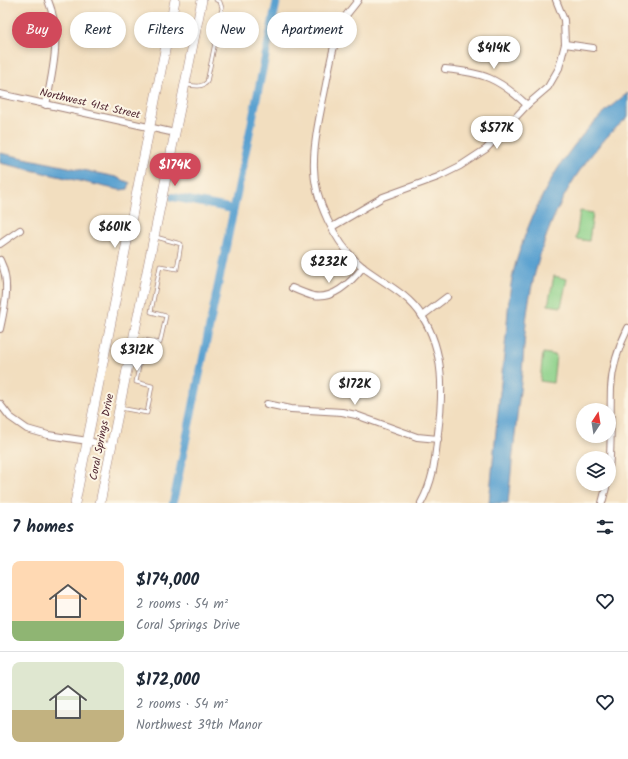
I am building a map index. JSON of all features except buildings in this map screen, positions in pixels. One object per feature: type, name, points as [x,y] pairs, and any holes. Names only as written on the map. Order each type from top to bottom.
[{"type":"main road","name":"Coral Springs Drive","points":[[75,503],[175,0]]},
{"type":"main road","name":"Coral Springs Drive","points":[[100,503],[202,0]]},
{"type":"street","points":[[46,105],[55,57],[56,33],[48,0]]},
{"type":"street","points":[[358,0],[346,16],[337,40],[315,139],[313,163],[317,189],[322,207],[342,245],[363,268],[406,298],[422,316],[435,343],[441,369],[443,396],[436,464],[428,489],[421,503]]},
{"type":"street","points":[[332,227],[383,197],[438,177],[460,166],[486,149],[527,104],[548,87],[559,68],[565,44],[564,20],[556,0]]},
{"type":"street","points":[[565,44],[593,48]]},
{"type":"street","points":[[445,69],[468,72],[497,80],[527,104]]},
{"type":"street","name":"Northwest 41st Street","points":[[0,94],[175,133]]},
{"type":"street","points":[[0,244],[20,230]]},
{"type":"street","points":[[0,260],[7,284],[6,304],[0,329]]},
{"type":"street","points":[[292,288],[315,296],[328,294],[340,290],[353,280],[363,268]]},
{"type":"street","points":[[422,316],[447,297]]},
{"type":"street","points":[[612,451],[611,386],[615,362],[628,328]]},
{"type":"street","points":[[0,404],[10,417],[27,429],[48,435],[88,441],[112,447]]},
{"type":"street","points":[[266,404],[291,409],[342,412],[356,415],[417,437],[438,439]]},
{"type":"street","points":[[602,503],[605,491]]},
{"type":"lane","points":[[185,85],[198,86],[204,85],[207,82],[222,8],[220,2],[216,0]]},
{"type":"lane","points":[[133,338],[160,343],[166,316],[151,312],[160,266],[177,269],[181,244],[154,237]]},
{"type":"lane","points":[[120,408],[147,413],[152,386],[136,382],[144,340]]},
{"type":"green space","points":[[580,211],[593,213],[589,241],[576,239]]},
{"type":"green space","points":[[554,276],[567,279],[561,307],[548,305]]},
{"type":"green space","points":[[543,353],[556,355],[553,383],[540,381]]},
{"type":"water","points":[[628,93],[628,117],[590,156],[575,177],[551,223],[542,248],[529,300],[508,503],[489,503],[510,293],[513,272],[524,237],[545,190],[573,147],[589,127]]},
{"type":"water","points":[[0,153],[116,177],[130,183],[128,189],[120,190],[0,163]]},
{"type":"waterway","points":[[173,503],[277,0]]},
{"type":"waterway","points":[[173,197],[233,209]]}]
